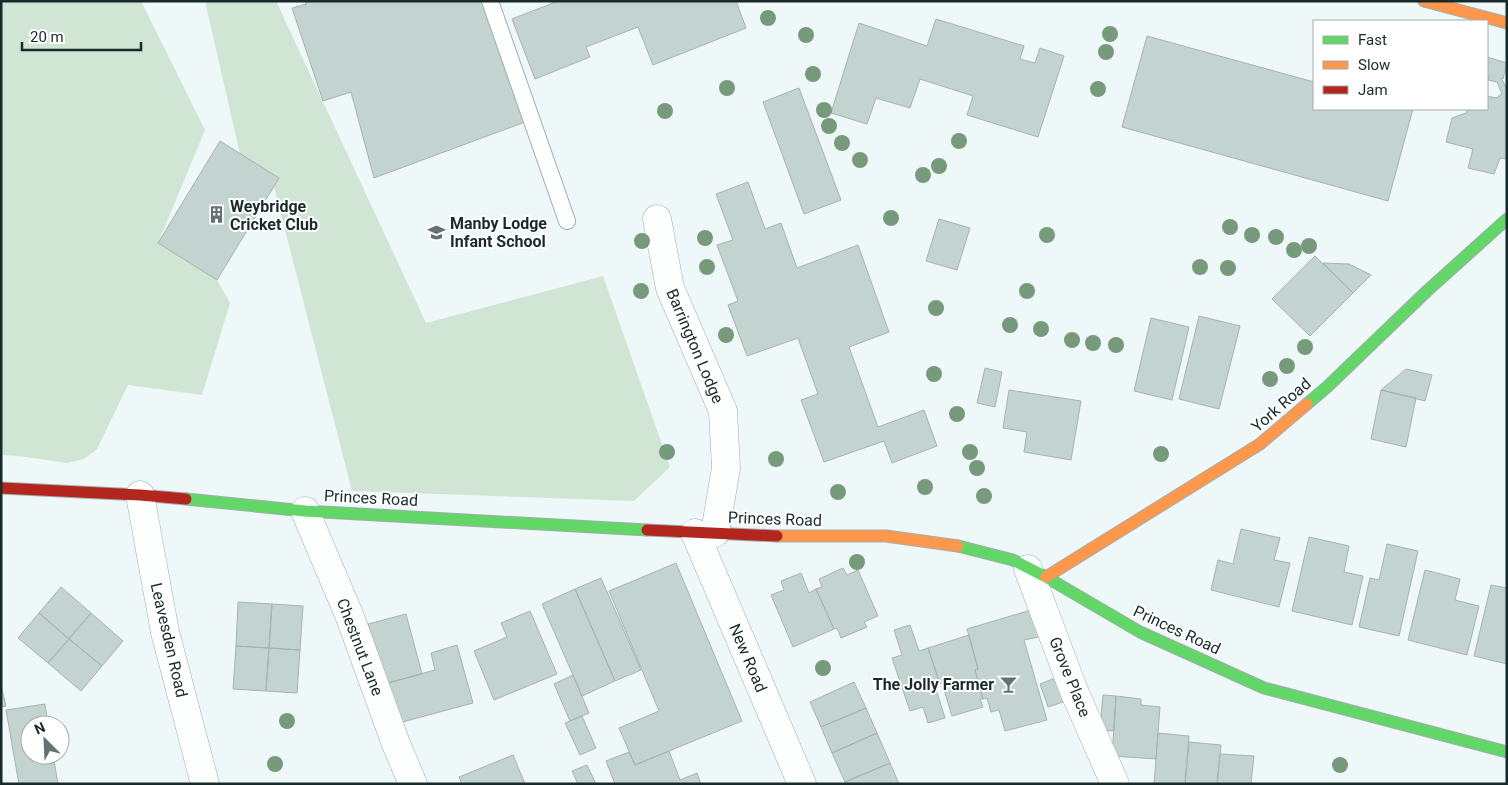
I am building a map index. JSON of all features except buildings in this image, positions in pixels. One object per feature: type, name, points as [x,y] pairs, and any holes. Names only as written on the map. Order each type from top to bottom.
[{"type":"street","points":[[1424,1],[1507,22]]},
{"type":"street","name":"Barrington Lodge","points":[[657,219],[670,288],[723,411],[726,468],[705,533]]},
{"type":"street","name":"York Road","points":[[1037,573],[1110,536],[1260,444],[1327,387],[1507,219]]},
{"type":"street","name":"Princes Road","points":[[1,488],[140,495],[305,511],[705,533],[792,536],[886,536],[955,545],[1013,560],[1140,632],[1264,688],[1507,752]]},
{"type":"street","name":"Leavesden Road","points":[[140,495],[165,632],[205,784]]},
{"type":"street","name":"Chestnut Lane","points":[[305,511],[350,617],[396,744],[413,784]]},
{"type":"street","name":"New Road","points":[[705,533],[802,784]]},
{"type":"street","name":"Grove Place","points":[[1037,573],[1074,691],[1115,784]]},
{"type":"lane","points":[[490,1],[567,221]]},
{"type":"green space","points":[[1,1],[141,1],[205,130],[158,243],[217,280],[230,303],[202,395],[128,385],[97,449],[84,459],[67,463],[1,455]]},
{"type":"green space","points":[[205,1],[276,1],[426,323],[603,276],[670,467],[634,501],[352,491],[274,187],[279,178],[240,154]]},
{"type":"traffic: fast","points":[[1307,404],[1507,219]]},
{"type":"traffic: fast","points":[[186,499],[305,511],[647,530]]},
{"type":"traffic: fast","points":[[958,546],[1013,560],[1140,632],[1264,688],[1507,752]]},
{"type":"traffic: slow","points":[[1424,1],[1507,23]]},
{"type":"traffic: slow","points":[[1046,577],[1260,444],[1307,404]]},
{"type":"traffic: slow","points":[[777,536],[886,536],[958,546]]},
{"type":"traffic: jam","points":[[1,488],[186,499]]},
{"type":"traffic: jam","points":[[647,530],[777,536]]},
{"type":"place","name":"Weybridge Cricket Club","points":[[216,215]]},
{"type":"place","name":"Manby Lodge Infant School","points":[[436,232]]},
{"type":"place","name":"The Jolly Farmer","points":[[1008,684]]}]
